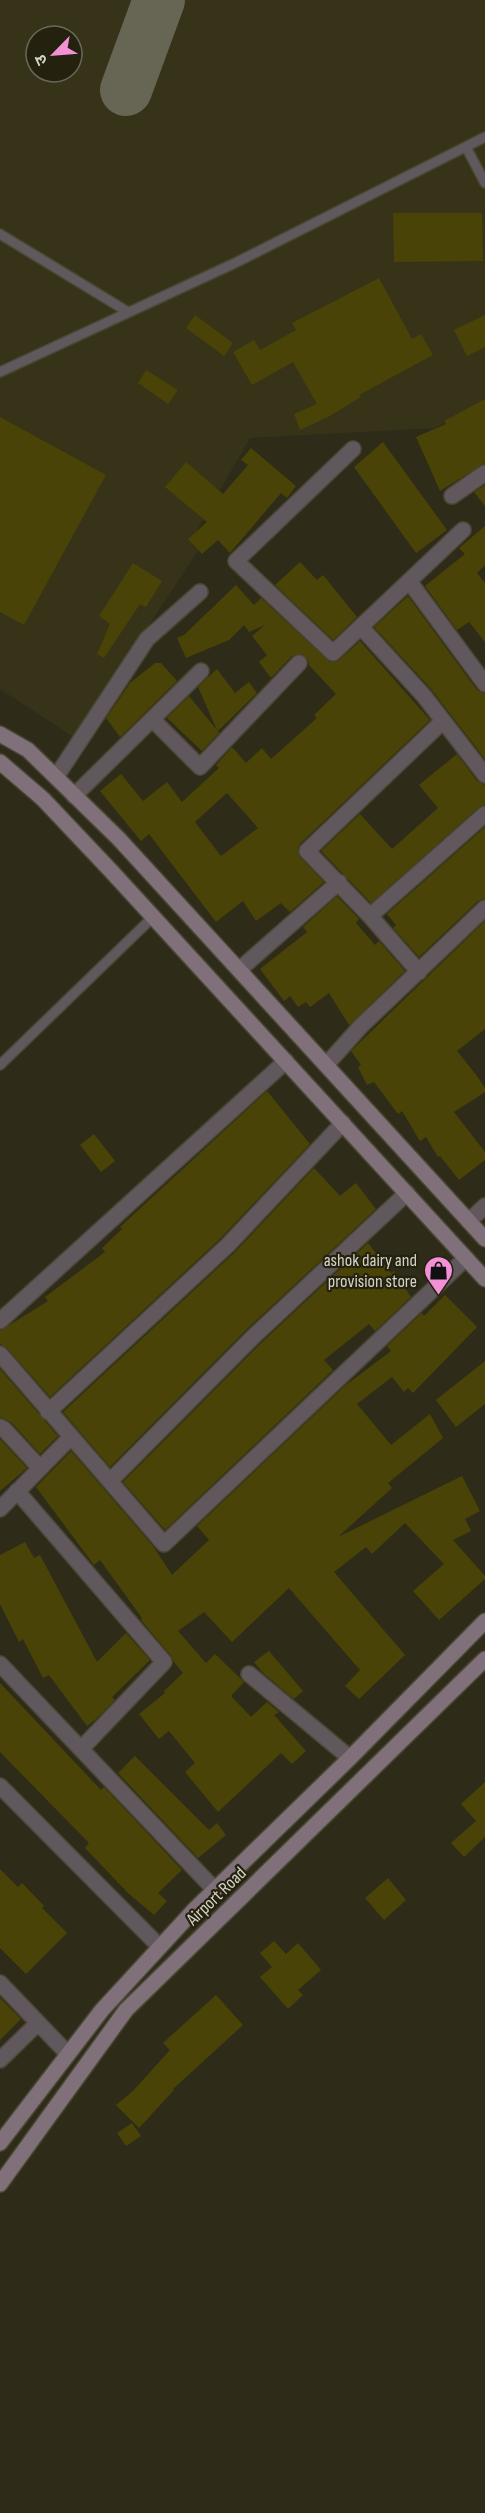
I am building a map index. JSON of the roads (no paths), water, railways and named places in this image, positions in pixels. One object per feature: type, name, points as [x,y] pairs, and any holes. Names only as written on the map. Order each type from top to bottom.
[{"type":"main road","points":[[0,734],[28,750],[119,839],[485,1239]]},
{"type":"main road","points":[[0,762],[43,799],[485,1279]]},
{"type":"main road","name":"Airport Road","points":[[0,2143],[102,2010],[160,1947],[485,1621]]},
{"type":"main road","name":"Airport Road","points":[[0,2184],[126,2010],[485,1659]]},
{"type":"street","points":[[353,449],[236,561],[333,653],[463,530]]},
{"type":"street","points":[[452,496],[485,473]]},
{"type":"street","points":[[409,581],[485,684]]},
{"type":"street","points":[[56,777],[147,639],[200,592]]},
{"type":"street","points":[[361,627],[424,696],[485,775]]},
{"type":"street","points":[[153,720],[200,767],[299,663]]},
{"type":"street","points":[[75,796],[201,670]]},
{"type":"street","points":[[419,972],[339,882],[307,851],[443,721]]},
{"type":"street","points":[[370,916],[485,814]]},
{"type":"street","points":[[239,970],[339,882]]},
{"type":"street","points":[[327,1064],[361,1026],[484,910]]},
{"type":"street","points":[[0,1321],[286,1061]]},
{"type":"street","points":[[48,1412],[228,1245],[342,1123]]},
{"type":"street","points":[[111,1480],[253,1337],[407,1193]]},
{"type":"street","points":[[469,1221],[485,1206]]},
{"type":"street","points":[[0,1354],[164,1544],[466,1258]]},
{"type":"street","points":[[0,1427],[40,1468]]},
{"type":"street","points":[[0,1509],[70,1437]]},
{"type":"street","points":[[17,1491],[164,1662],[81,1749]]},
{"type":"street","points":[[0,1664],[215,1890]]},
{"type":"street","points":[[249,1674],[350,1758]]},
{"type":"street","points":[[0,1786],[160,1947]]},
{"type":"street","points":[[0,1983],[68,2054]]},
{"type":"street","points":[[0,2060],[38,2024]]},
{"type":"lane","points":[[0,372],[235,263],[485,137]]},
{"type":"lane","points":[[465,147],[485,183]]},
{"type":"lane","points":[[0,234],[128,312]]},
{"type":"lane","points":[[0,1065],[153,917]]},
{"type":"place","name":"ashok dairy and provision store","points":[[438,1296]]}]
